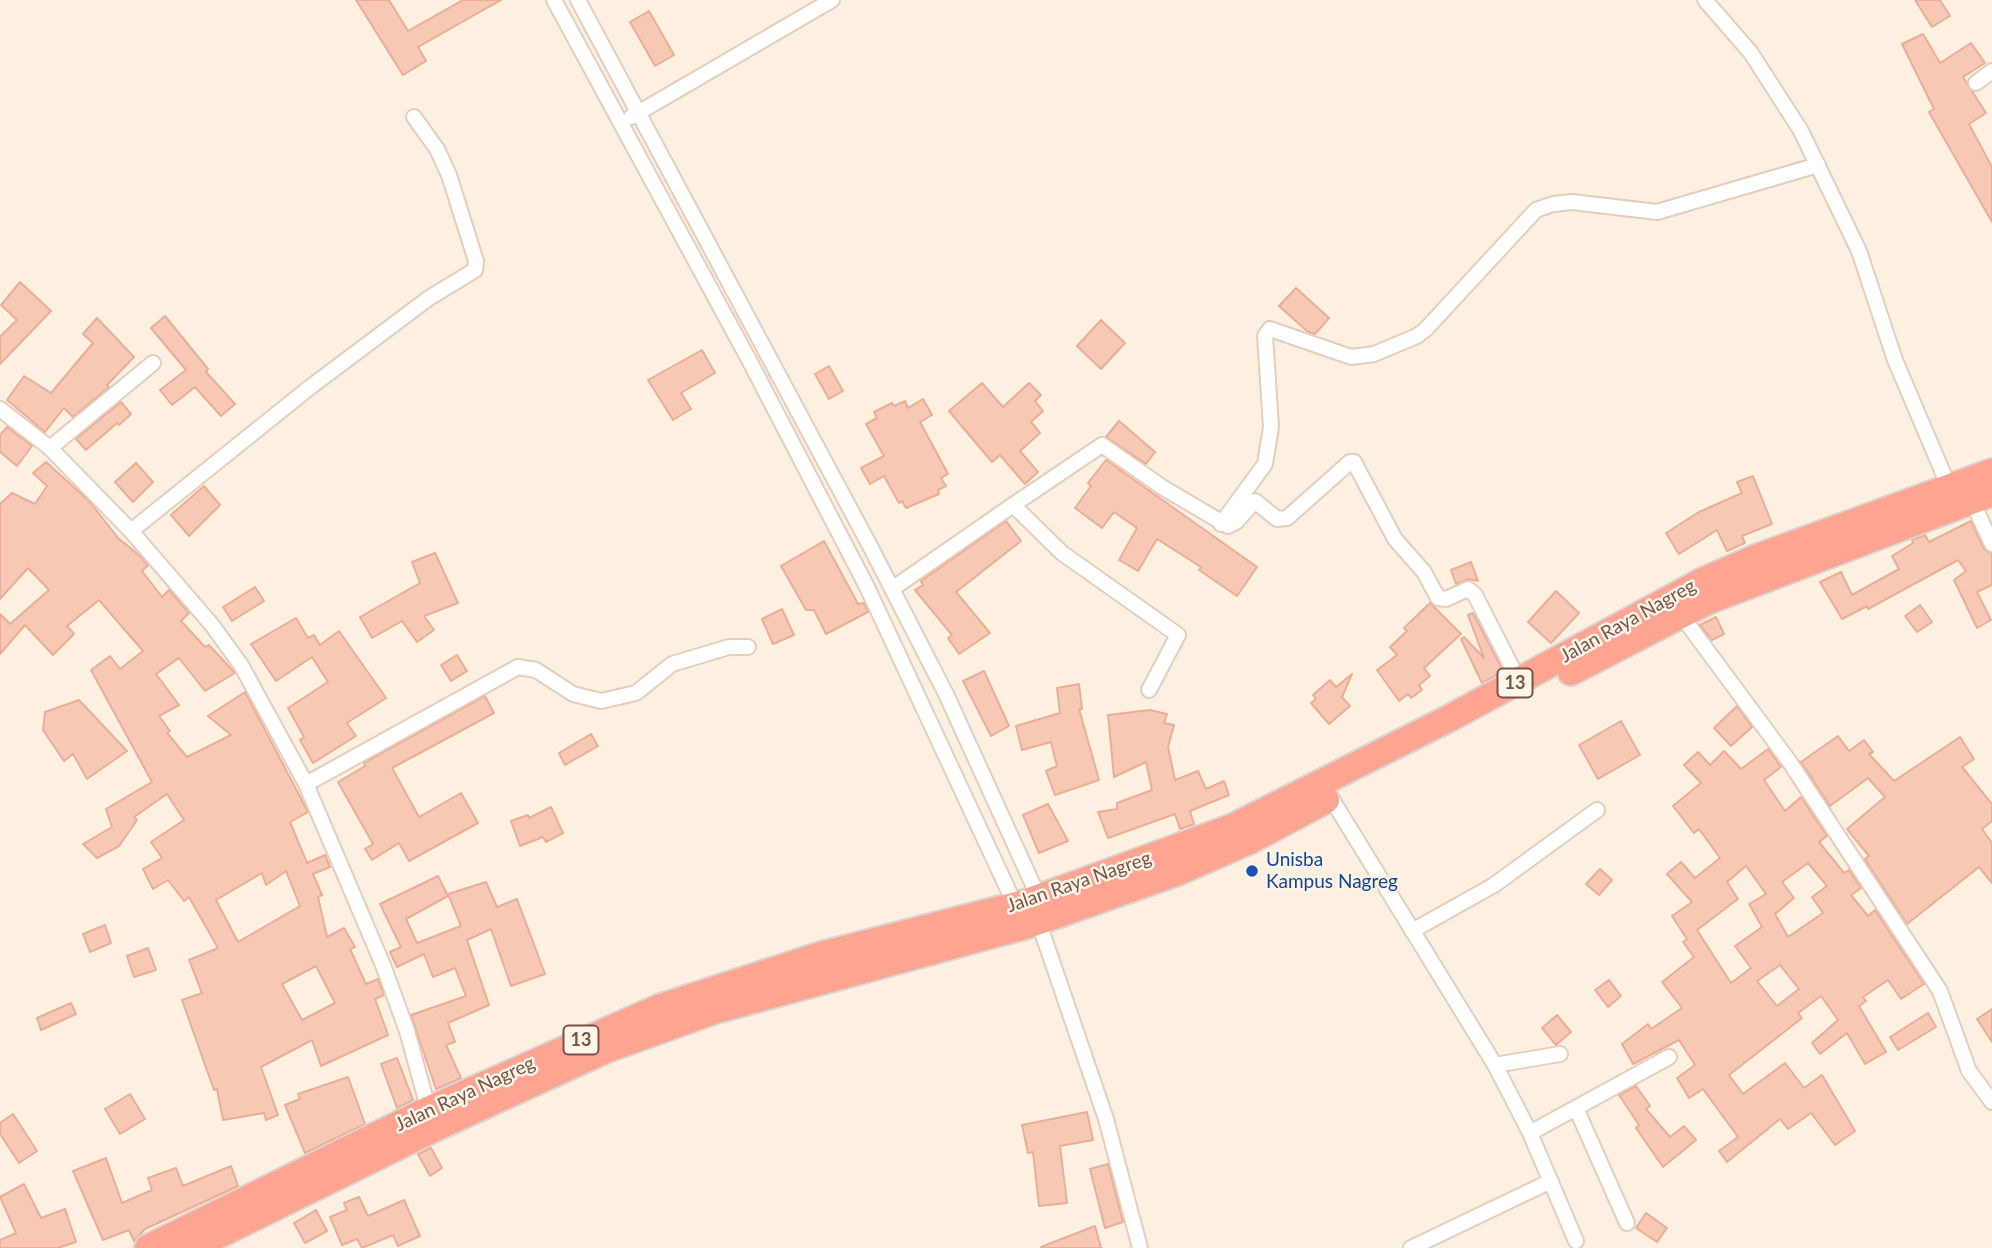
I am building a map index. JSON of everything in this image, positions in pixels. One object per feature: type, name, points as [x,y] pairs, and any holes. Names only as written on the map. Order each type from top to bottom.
[{"type":"highway","name":"Jalan Raya Nagreg","points":[[148,1248],[431,1119],[670,1025],[1178,872],[1251,840],[1710,600],[1971,493],[1992,472]]},
{"type":"highway","name":"Jalan Raya Nagreg","points":[[1034,916],[1233,827],[1519,681],[1703,581],[1971,493]]},
{"type":"highway","name":"Jalan Raya Nagreg","points":[[192,1248],[431,1119]]},
{"type":"street","points":[[554,0],[748,358],[1034,916]]},
{"type":"street","points":[[578,0],[946,694],[1034,916],[1106,1119],[1140,1248]]},
{"type":"street","points":[[621,122],[832,0]]},
{"type":"street","points":[[1705,0],[1732,29],[1775,86],[1818,165],[1859,251],[1895,360],[1971,493],[1992,544]]},
{"type":"street","points":[[1976,83],[1992,71]]},
{"type":"street","points":[[131,531],[320,380],[429,298],[475,270],[477,261],[449,175],[437,149],[414,117]]},
{"type":"street","points":[[1221,524],[1265,464],[1271,427],[1265,336],[1270,330],[1351,357],[1374,354],[1417,336],[1426,329],[1536,210],[1553,204],[1572,202],[1657,212],[1818,165]]},
{"type":"street","points":[[50,448],[153,363]]},
{"type":"street","points":[[0,409],[50,448],[131,531],[241,665],[306,784],[383,965],[407,1031],[431,1119]]},
{"type":"street","points":[[892,589],[1102,445],[1221,524],[1228,526],[1236,523],[1255,501],[1274,517],[1284,519],[1350,462],[1354,462],[1395,539],[1424,572],[1436,596],[1443,600],[1468,589],[1475,595],[1519,681]]},
{"type":"street","points":[[1013,505],[1062,553],[1178,635],[1149,690]]},
{"type":"street","points":[[1681,615],[1789,761],[1940,991],[1969,1071],[1992,1102]]},
{"type":"street","points":[[887,627],[907,618]]},
{"type":"street","points":[[306,784],[517,667],[536,670],[573,694],[601,701],[636,693],[672,664],[721,649],[748,647]]},
{"type":"street","points":[[1331,798],[1495,1065],[1530,1133],[1576,1241]]},
{"type":"street","points":[[1412,931],[1494,885],[1597,810]]},
{"type":"street","points":[[1495,1065],[1560,1054]]},
{"type":"street","points":[[1530,1133],[1669,1058]]},
{"type":"street","points":[[1576,1108],[1627,1223]]},
{"type":"street","points":[[1411,1248],[1551,1181]]},
{"type":"building","points":[[356,0],[389,0],[408,31],[463,0],[501,0],[418,47],[426,61],[403,75]]},
{"type":"building","points":[[1915,0],[1940,0],[1950,16],[1932,27]]},
{"type":"building","points":[[649,11],[674,55],[655,66],[630,22]]},
{"type":"building","points":[[1923,34],[1940,63],[1971,43],[1985,63],[1963,77],[1986,113],[1969,124],[1992,167],[1992,222],[1929,112],[1934,109],[1902,44]]},
{"type":"building","points":[[20,282],[51,311],[0,364],[0,337],[17,320],[1,305]]},
{"type":"building","points":[[1296,288],[1329,318],[1315,334],[1307,331],[1279,306]]},
{"type":"building","points":[[165,316],[208,369],[206,372],[235,404],[221,416],[195,387],[172,405],[160,390],[186,370],[151,328]]},
{"type":"building","points":[[97,318],[134,357],[107,385],[109,387],[73,417],[64,408],[45,432],[7,400],[24,376],[51,393],[93,343],[83,334]]},
{"type":"building","points":[[1101,320],[1125,343],[1101,369],[1077,346]]},
{"type":"building","points":[[702,350],[715,373],[681,393],[691,409],[673,420],[648,380]]},
{"type":"building","points":[[829,366],[843,391],[829,399],[815,374]]},
{"type":"building","points":[[982,383],[1003,407],[1029,383],[1041,395],[1035,401],[1043,411],[1031,422],[1040,433],[1020,451],[1038,472],[1025,484],[1000,455],[992,462],[949,411]]},
{"type":"building","points":[[923,399],[932,415],[920,422],[948,474],[941,478],[946,486],[938,490],[939,494],[906,508],[902,501],[899,503],[884,476],[870,484],[861,468],[884,456],[866,424],[877,418],[874,412],[892,403],[894,406],[905,401],[908,408]]},
{"type":"building","points":[[121,402],[131,414],[86,450],[76,439]]},
{"type":"building","points":[[1119,421],[1155,452],[1146,464],[1106,437]]},
{"type":"building","points":[[7,427],[32,446],[17,466],[0,452],[0,435]]},
{"type":"building","points":[[1106,460],[1257,567],[1237,596],[1199,570],[1201,567],[1157,539],[1138,571],[1119,560],[1137,528],[1114,512],[1102,528],[1075,508],[1091,486],[1088,483]]},
{"type":"building","points":[[46,462],[88,500],[119,539],[148,565],[142,571],[162,597],[169,590],[189,613],[181,621],[205,647],[209,645],[235,673],[205,691],[179,658],[156,674],[179,705],[159,716],[170,731],[167,733],[187,757],[231,735],[208,716],[245,692],[308,812],[290,822],[307,863],[325,855],[330,867],[313,874],[322,895],[318,897],[327,937],[344,928],[355,947],[350,949],[366,984],[378,979],[384,995],[375,999],[388,1035],[321,1066],[312,1040],[261,1067],[278,1115],[266,1120],[264,1113],[223,1120],[217,1089],[214,1090],[182,1000],[202,993],[189,960],[218,948],[189,897],[184,901],[168,880],[153,889],[143,869],[162,858],[151,842],[184,820],[167,794],[134,817],[137,820],[119,846],[97,858],[83,844],[112,827],[106,809],[152,782],[91,670],[110,656],[120,669],[143,651],[99,600],[67,626],[74,634],[53,655],[25,625],[0,654],[0,614],[10,624],[49,590],[28,568],[0,599],[0,504],[12,493],[35,504],[47,486],[33,473]],"holes":[[[286,871],[300,906],[238,942],[216,900],[262,873],[266,885]],[[316,966],[335,1003],[302,1020],[282,984]]]},
{"type":"building","points":[[136,463],[153,482],[133,502],[115,482]]},
{"type":"building","points":[[1753,476],[1772,524],[1742,536],[1745,543],[1727,551],[1717,530],[1679,554],[1666,533],[1699,512],[1742,493],[1737,482]]},
{"type":"building","points":[[204,486],[220,505],[189,536],[171,515]]},
{"type":"building","points":[[1006,521],[1021,541],[956,592],[990,633],[959,654],[948,638],[952,635],[915,590],[923,585],[921,581]]},
{"type":"building","points":[[1971,521],[1984,549],[1992,554],[1992,585],[1977,592],[1991,620],[1977,628],[1954,580],[1966,571],[1958,560],[1868,609],[1867,606],[1842,619],[1820,582],[1841,572],[1852,595],[1899,569],[1892,556],[1913,543],[1912,540],[1925,535],[1929,542]]},
{"type":"building","points":[[824,541],[858,604],[864,603],[868,612],[826,634],[814,610],[806,610],[781,566]]},
{"type":"building","points":[[435,553],[458,603],[424,616],[434,630],[417,642],[402,621],[372,638],[360,617],[420,583],[412,562]]},
{"type":"building","points":[[1471,562],[1478,581],[1469,579],[1456,584],[1451,570]]},
{"type":"building","points":[[255,587],[264,601],[232,621],[223,607]]},
{"type":"building","points":[[1556,591],[1579,613],[1551,643],[1528,622]]},
{"type":"building","points":[[1430,603],[1461,634],[1424,668],[1430,676],[1419,685],[1422,690],[1411,698],[1408,694],[1399,701],[1377,670],[1397,655],[1390,647],[1407,631],[1404,628]]},
{"type":"building","points":[[1920,605],[1932,622],[1917,632],[1905,616]]},
{"type":"building","points":[[782,609],[794,635],[773,644],[762,619]]},
{"type":"building","points":[[1473,613],[1503,671],[1482,683],[1461,639],[1464,637],[1484,658],[1468,615]]},
{"type":"building","points":[[1716,617],[1724,634],[1712,640],[1700,625]]},
{"type":"building","points":[[296,618],[308,638],[314,635],[320,645],[339,631],[386,698],[347,723],[356,736],[313,763],[300,740],[304,737],[288,708],[328,682],[312,657],[276,681],[251,644]]},
{"type":"building","points":[[457,655],[467,671],[451,681],[441,665]]},
{"type":"building","points":[[984,671],[1009,726],[991,736],[963,681]]},
{"type":"building","points":[[1352,674],[1342,697],[1350,706],[1329,724],[1311,703],[1316,699],[1313,695],[1330,680],[1336,687]]},
{"type":"building","points":[[1079,684],[1082,709],[1079,709],[1099,780],[1055,795],[1046,771],[1057,766],[1051,742],[1022,750],[1016,726],[1060,713],[1057,688]]},
{"type":"building","points":[[485,696],[494,713],[392,768],[419,817],[461,793],[478,823],[409,861],[399,843],[372,860],[365,849],[373,844],[338,782],[365,766],[364,763]]},
{"type":"building","points":[[79,700],[127,751],[87,779],[73,754],[64,761],[43,730],[45,712]]},
{"type":"building","points":[[1737,706],[1752,727],[1731,746],[1714,728]]},
{"type":"building","points":[[1150,710],[1167,714],[1164,723],[1174,725],[1168,747],[1175,780],[1198,771],[1206,789],[1224,781],[1229,795],[1190,811],[1194,824],[1180,829],[1175,814],[1108,838],[1098,812],[1117,809],[1117,803],[1152,790],[1146,762],[1114,777],[1108,715]]},
{"type":"building","points":[[1621,721],[1640,755],[1598,779],[1579,745]]},
{"type":"building","points":[[591,734],[598,746],[565,765],[559,753]]},
{"type":"building","points":[[1838,736],[1849,751],[1864,740],[1873,752],[1869,754],[1894,781],[1960,737],[1974,759],[1962,767],[1992,804],[1992,821],[1982,829],[1992,843],[1992,883],[1979,867],[1907,924],[1865,859],[1869,856],[1847,829],[1885,797],[1868,778],[1830,806],[1801,762]]},
{"type":"building","points":[[1768,749],[1781,767],[1764,780],[1785,811],[1801,797],[1827,836],[1819,842],[1844,873],[1849,870],[1861,888],[1851,895],[1868,916],[1875,910],[1924,984],[1901,999],[1888,980],[1863,997],[1866,1001],[1859,1006],[1886,1052],[1865,1064],[1847,1033],[1820,1054],[1812,1043],[1838,1020],[1821,996],[1798,1013],[1802,1018],[1729,1075],[1743,1094],[1785,1063],[1804,1088],[1822,1075],[1855,1131],[1835,1145],[1811,1113],[1788,1129],[1780,1119],[1727,1162],[1719,1151],[1738,1137],[1703,1089],[1689,1098],[1677,1078],[1695,1065],[1679,1040],[1633,1064],[1622,1044],[1648,1024],[1651,1029],[1682,1008],[1662,982],[1694,957],[1683,942],[1687,939],[1672,916],[1692,902],[1667,874],[1681,862],[1695,878],[1720,858],[1699,829],[1694,833],[1673,806],[1701,783],[1684,765],[1698,752],[1710,765],[1724,751],[1741,769]],"holes":[[[1808,863],[1827,886],[1812,897],[1823,913],[1788,937],[1775,914],[1794,898],[1782,882]],[[1746,866],[1766,894],[1749,904],[1762,927],[1735,946],[1751,968],[1731,983],[1697,930],[1738,899],[1727,882]],[[1780,965],[1799,989],[1777,1006],[1757,981]]]},
{"type":"building","points":[[1048,804],[1068,841],[1039,853],[1023,815]]},
{"type":"building","points":[[551,807],[563,833],[546,842],[543,837],[520,846],[511,821],[528,815],[529,818]]},
{"type":"building","points":[[1600,869],[1612,880],[1599,895],[1586,884]]},
{"type":"building","points":[[438,876],[448,896],[406,919],[417,943],[461,926],[448,894],[486,882],[497,907],[517,899],[545,974],[511,986],[491,929],[467,940],[489,1005],[448,1023],[455,1042],[446,1045],[461,1078],[436,1089],[411,1015],[466,996],[455,968],[433,977],[424,954],[397,967],[390,952],[401,947],[380,904]]},
{"type":"building","points":[[105,925],[111,943],[90,952],[83,934]]},
{"type":"building","points":[[148,948],[156,970],[134,977],[127,956]]},
{"type":"building","points":[[1609,980],[1621,996],[1608,1007],[1595,990]]},
{"type":"building","points":[[71,1003],[76,1014],[41,1030],[37,1018]]},
{"type":"building","points":[[1992,1009],[1992,1042],[1977,1019]]},
{"type":"building","points":[[1928,1013],[1936,1027],[1898,1050],[1890,1037]]},
{"type":"building","points":[[1557,1015],[1571,1032],[1556,1045],[1542,1028]]},
{"type":"building","points":[[397,1058],[413,1100],[397,1108],[381,1064]]},
{"type":"building","points":[[348,1077],[365,1124],[305,1153],[285,1105],[300,1099],[298,1094]]},
{"type":"building","points":[[1636,1086],[1650,1106],[1646,1109],[1670,1137],[1684,1126],[1696,1140],[1663,1167],[1636,1128],[1639,1125],[1619,1095]]},
{"type":"building","points":[[130,1094],[145,1119],[120,1134],[105,1109]]},
{"type":"building","points":[[1087,1112],[1093,1140],[1060,1146],[1067,1203],[1039,1206],[1033,1152],[1028,1153],[1022,1125]]},
{"type":"building","points":[[13,1114],[37,1151],[19,1163],[0,1134],[0,1123]]},
{"type":"building","points":[[431,1148],[442,1168],[430,1176],[418,1154]]},
{"type":"building","points":[[106,1158],[122,1203],[152,1190],[148,1178],[176,1168],[183,1186],[231,1166],[238,1186],[145,1229],[134,1241],[129,1230],[103,1240],[73,1171]]},
{"type":"building","points":[[1108,1164],[1123,1222],[1105,1228],[1090,1169]]},
{"type":"building","points":[[24,1184],[41,1218],[65,1209],[76,1242],[58,1248],[0,1248],[0,1240],[16,1233],[0,1197]]},
{"type":"building","points":[[359,1197],[368,1216],[404,1200],[420,1236],[398,1246],[393,1235],[362,1248],[357,1239],[342,1245],[330,1217],[347,1210],[344,1203]]},
{"type":"building","points":[[316,1210],[327,1231],[305,1243],[294,1223]]},
{"type":"building","points":[[1646,1213],[1667,1228],[1657,1242],[1636,1228]]},
{"type":"building","points":[[1095,1226],[1101,1248],[1041,1248],[1041,1247]]},
{"type":"place","name":"Unisba Kampus Nagreg","points":[[1252,871]]}]
